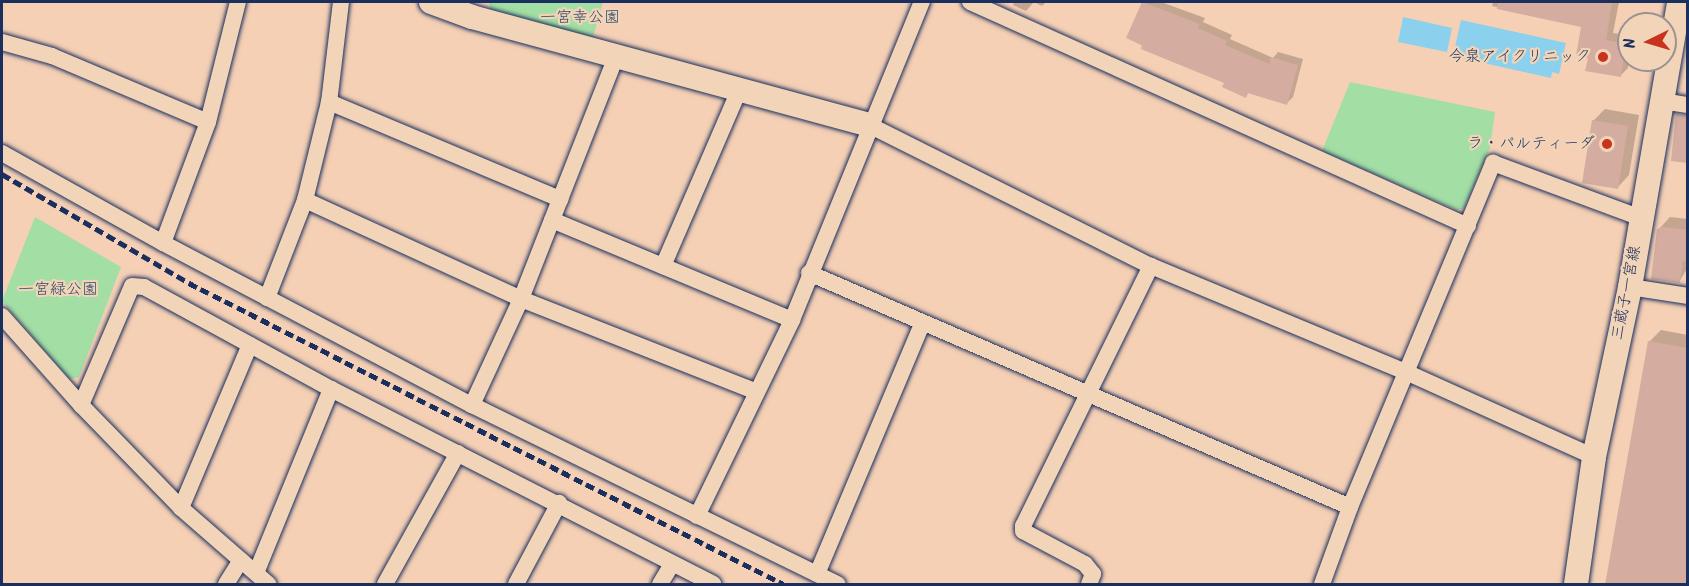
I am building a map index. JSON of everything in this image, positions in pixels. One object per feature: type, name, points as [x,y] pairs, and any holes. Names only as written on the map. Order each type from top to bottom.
[{"type":"main road","points":[[431,2],[475,9],[616,56],[869,125]]},
{"type":"main road","name":"三蔵子一宮線","points":[[1576,585],[1594,457],[1630,287],[1679,2]]},
{"type":"street","points":[[163,243],[208,122],[238,2]]},
{"type":"street","points":[[267,298],[305,200],[329,102],[341,2]]},
{"type":"street","points":[[697,516],[755,391],[792,320],[869,125],[922,2]]},
{"type":"street","points":[[970,2],[1468,226]]},
{"type":"street","points":[[2,42],[52,56],[208,122]]},
{"type":"street","points":[[472,405],[521,299],[616,56]]},
{"type":"street","points":[[663,266],[739,90]]},
{"type":"street","points":[[1662,101],[1688,105]]},
{"type":"street","points":[[329,102],[560,200]]},
{"type":"street","points":[[869,125],[1151,266],[1406,372],[1594,457]]},
{"type":"street","points":[[2,153],[163,243],[472,405],[838,585]]},
{"type":"street","points":[[1322,585],[1350,507],[1493,163],[1641,218]]},
{"type":"street","points":[[305,200],[521,299],[755,391]]},
{"type":"street","points":[[552,220],[792,320]]},
{"type":"street","points":[[1089,585],[1093,573],[1085,564],[1023,531],[1023,526],[1151,266]]},
{"type":"street","points":[[809,273],[922,324],[1350,507]]},
{"type":"street","points":[[81,405],[132,286],[144,287],[331,390],[559,503],[712,585]]},
{"type":"street","points":[[1630,287],[1688,296]]},
{"type":"street","points":[[2,316],[81,405],[181,508],[262,579],[331,390]]},
{"type":"street","points":[[818,574],[922,324]]},
{"type":"street","points":[[181,508],[250,345]]},
{"type":"street","points":[[386,585],[458,453]]},
{"type":"street","points":[[516,585],[559,503]]},
{"type":"street","points":[[226,585],[241,560]]},
{"type":"street","points":[[660,585],[672,564]]},
{"type":"green space","name":"一宮幸公園","points":[[489,2],[603,2],[593,37],[491,14]]},
{"type":"green space","points":[[1350,82],[1495,112],[1490,148],[1464,208],[1457,210],[1322,151]]},
{"type":"green space","name":"一宮緑公園","points":[[35,217],[121,267],[79,377],[69,379],[2,301]]},
{"type":"water","points":[[1403,17],[1452,28],[1447,52],[1398,42]]},
{"type":"water","points":[[1461,20],[1566,43],[1559,74],[1552,72],[1551,78],[1453,56]]},
{"type":"building","points":[[1142,2],[1200,24],[1198,28],[1227,41],[1225,45],[1269,64],[1271,57],[1298,65],[1287,105],[1248,93],[1246,98],[1222,87],[1224,83],[1141,49],[1142,45],[1126,38]]},
{"type":"building","points":[[1498,2],[1612,2],[1606,40],[1617,42],[1617,72],[1622,72],[1621,77],[1585,71],[1588,58],[1576,56],[1581,27],[1497,9]]},
{"type":"building","points":[[1676,114],[1688,115],[1688,163],[1671,161]]},
{"type":"building","name":"ラ・パルティーダ","points":[[1592,120],[1628,126],[1618,189],[1582,183]]},
{"type":"building","points":[[1662,227],[1688,230],[1688,261],[1683,261],[1680,283],[1651,279],[1657,229]]},
{"type":"building","points":[[1648,341],[1688,348],[1688,585],[1605,585]]},
{"type":"railway","points":[[2,174],[189,283],[783,584]]},
{"type":"place","name":"今泉アイクリニック","points":[[1603,57]]},
{"type":"place","name":"ラ・パルティーダ","points":[[1607,144]]}]
